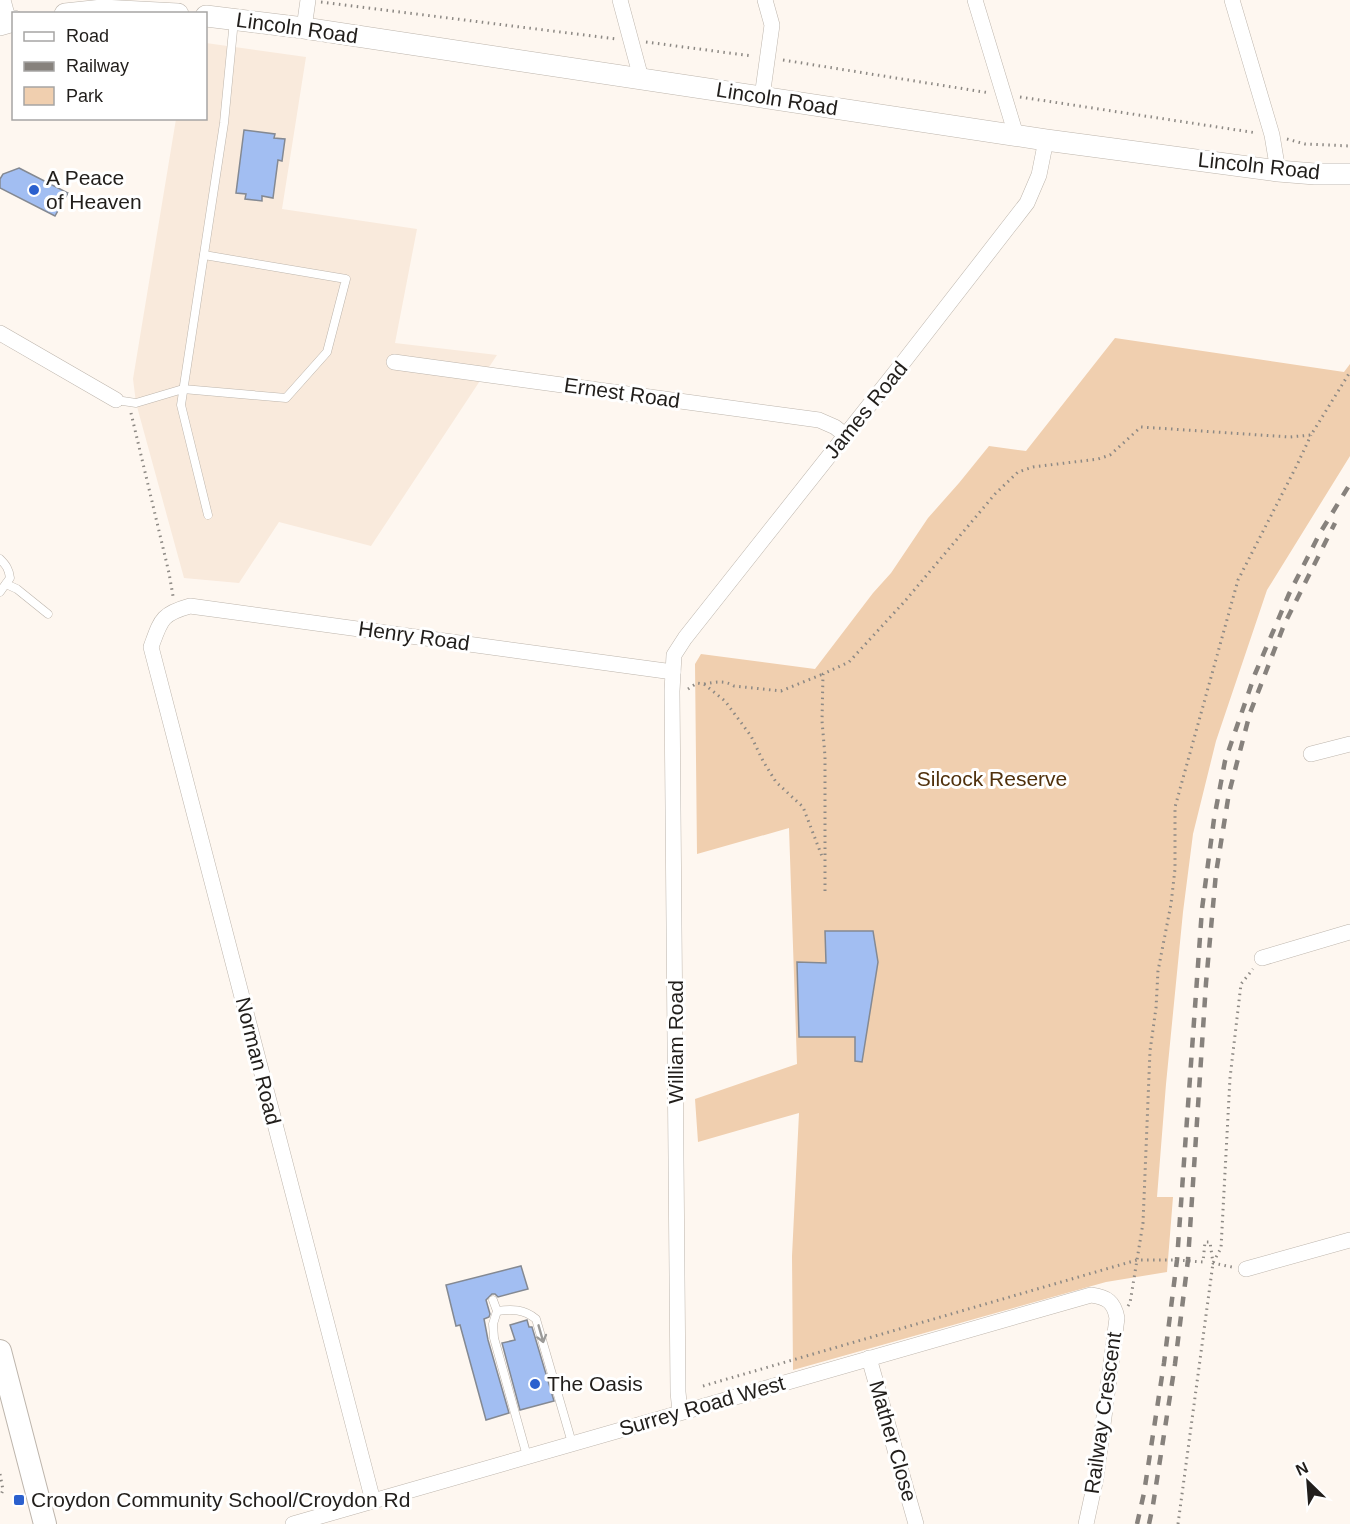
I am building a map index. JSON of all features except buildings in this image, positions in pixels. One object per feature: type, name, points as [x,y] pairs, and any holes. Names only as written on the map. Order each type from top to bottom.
[{"type":"main road","points":[[84,12],[102,10],[140,12]]},
{"type":"main road","name":"Lincoln Road","points":[[207,16],[304,28],[1046,140],[1278,171],[1350,174]]},
{"type":"main road","points":[[0,1351],[45,1524]]},
{"type":"street","points":[[3,0],[8,23]]},
{"type":"street","points":[[304,28],[308,0]]},
{"type":"street","points":[[620,0],[640,78]]},
{"type":"street","points":[[762,97],[772,24],[765,0]]},
{"type":"street","points":[[975,0],[1016,135]]},
{"type":"street","points":[[1232,0],[1272,135],[1278,171]]},
{"type":"street","name":"James Road","points":[[673,672],[674,655],[685,638],[1027,203],[1039,175],[1046,140]]},
{"type":"street","points":[[0,333],[116,399]]},
{"type":"street","name":"Ernest Road","points":[[394,362],[819,420],[835,427],[845,435]]},
{"type":"street","name":"Henry Road","points":[[175,610],[190,606],[673,672]]},
{"type":"street","name":"Norman Road","points":[[175,610],[160,621],[151,647],[373,1501]]},
{"type":"street","name":"William Road","points":[[673,672],[680,1412]]},
{"type":"street","points":[[1311,754],[1350,744]]},
{"type":"street","points":[[1262,958],[1350,932]]},
{"type":"street","points":[[1246,1269],[1350,1240]]},
{"type":"street","name":"Surrey Road West","points":[[293,1524],[1091,1294],[1103,1296],[1110,1302]]},
{"type":"street","name":"Railway Crescent","points":[[1086,1524],[1096,1478],[1117,1318],[1110,1302]]},
{"type":"street","name":"Mather Close","points":[[869,1358],[916,1524]]},
{"type":"lane","points":[[208,515],[181,405],[224,123],[234,20]]},
{"type":"lane","points":[[116,399],[136,403],[183,390],[286,398],[327,352],[346,279],[204,255]]},
{"type":"lane","points":[[0,559],[6,565],[10,578],[0,591]]},
{"type":"lane","points":[[6,584],[17,589],[48,614]]},
{"type":"lane","points":[[494,1300],[497,1311],[493,1323],[494,1338],[527,1456]]},
{"type":"lane","points":[[497,1311],[513,1309],[529,1313],[536,1319],[572,1443]]},
{"type":"path","points":[[308,0],[767,58],[1272,135],[1305,144],[1350,146]]},
{"type":"path","points":[[1117,1318],[1130,1303],[1143,1223],[1150,1051],[1158,971],[1171,904],[1175,869],[1175,807],[1238,580],[1311,435],[1350,372]]},
{"type":"path","points":[[116,399],[130,411],[169,573],[175,610]]},
{"type":"path","points":[[672,691],[686,690],[697,683],[720,681],[734,686],[781,691],[849,662],[905,601],[994,494],[1018,472],[1033,467],[1098,459],[1110,455],[1141,427],[1290,436],[1311,435]]},
{"type":"path","points":[[823,674],[825,891]]},
{"type":"path","points":[[704,684],[725,701],[751,736],[776,782],[803,807],[824,861]]},
{"type":"path","points":[[1213,1263],[1221,1248],[1230,1078],[1241,984],[1262,958]]},
{"type":"path","points":[[703,1386],[1137,1260],[1203,1262],[1204,1242],[1210,1242],[1213,1263],[1178,1524]]},
{"type":"path","points":[[1213,1263],[1246,1269]]},
{"type":"path","points":[[0,1474],[3,1490],[0,1497]]},
{"type":"shaded area","points":[[207,43],[306,57],[282,209],[417,229],[395,343],[497,355],[371,546],[279,522],[239,583],[184,578],[136,403],[133,379],[176,120],[207,120]]},
{"type":"green space","name":"Silcock Reserve","points":[[1115,338],[1344,372],[1350,364],[1350,456],[1267,590],[1216,741],[1193,834],[1183,912],[1157,1197],[1173,1197],[1167,1272],[1106,1282],[793,1370],[792,1256],[799,1113],[698,1142],[695,1099],[797,1064],[789,828],[697,854],[695,664],[701,654],[815,669],[891,573],[928,518],[989,446],[1026,451]]},
{"type":"railway","points":[[1137,1524],[1164,1363],[1177,1260],[1202,909],[1214,819],[1225,761],[1255,674],[1289,594],[1320,533],[1350,484]]},
{"type":"railway","points":[[1149,1524],[1175,1364],[1188,1260],[1206,983],[1216,873],[1229,793],[1250,713],[1284,625],[1335,523]]},
{"type":"place","name":"A Peace of Heaven","points":[[34,190]]},
{"type":"place","name":"The Oasis","points":[[535,1384]]},
{"type":"place","name":"Croydon Community School/Croydon Rd","points":[[19,1500]]}]
